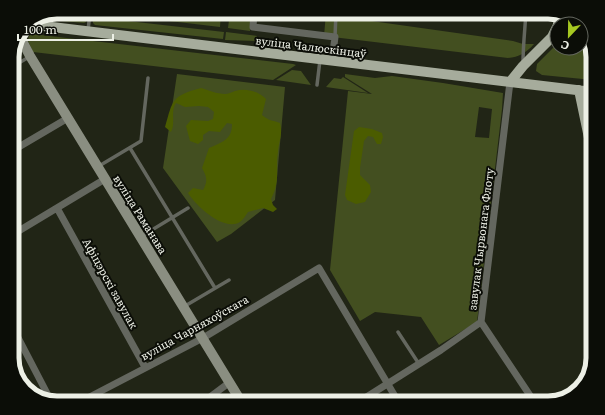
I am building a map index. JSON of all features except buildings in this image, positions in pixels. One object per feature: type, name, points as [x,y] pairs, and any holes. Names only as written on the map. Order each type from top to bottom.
[{"type":"main road","name":"вуліца Чалюскінцаў","points":[[36,25],[586,91]]},
{"type":"main road","points":[[510,82],[523,66],[549,40]]},
{"type":"main road","name":"вуліца Раманава","points":[[22,41],[238,396]]},
{"type":"main road","points":[[579,90],[586,124]]},
{"type":"street","points":[[254,19],[253,27],[335,37],[332,60]]},
{"type":"street","name":"завулак Чырвонага Флоту","points":[[368,396],[482,322],[510,82]]},
{"type":"street","points":[[19,147],[68,118]]},
{"type":"street","points":[[19,231],[105,179]]},
{"type":"street","name":"Афіцэрскі завулак","points":[[57,208],[146,367]]},
{"type":"street","name":"вуліца Чарняхоўскага","points":[[91,396],[203,338],[319,268],[388,384]]},
{"type":"street","points":[[482,322],[530,396]]},
{"type":"street","points":[[19,339],[49,395]]},
{"type":"street","points":[[211,396],[230,382]]},
{"type":"street","points":[[388,384],[395,396]]},
{"type":"lane","points":[[88,32],[89,19]]},
{"type":"lane","points":[[335,37],[336,19]]},
{"type":"lane","points":[[523,66],[522,44],[525,37],[526,19]]},
{"type":"lane","points":[[19,63],[30,56]]},
{"type":"lane","points":[[317,85],[320,59]]},
{"type":"lane","points":[[98,167],[142,141],[148,78]]},
{"type":"lane","points":[[130,148],[216,288]]},
{"type":"lane","points":[[141,237],[188,208]]},
{"type":"lane","points":[[184,307],[229,280]]},
{"type":"lane","points":[[398,332],[418,364]]},
{"type":"green space","points":[[86,19],[84,23],[50,20]]},
{"type":"green space","points":[[93,19],[110,19],[224,32],[223,39],[95,25],[93,23]]},
{"type":"green space","points":[[152,19],[221,19],[220,27]]},
{"type":"green space","points":[[229,19],[251,19],[250,31],[228,28]]},
{"type":"green space","points":[[325,19],[357,19],[513,41],[523,44],[534,44],[522,54],[516,57],[508,58],[324,36]]},
{"type":"green space","points":[[226,32],[257,36],[256,41],[225,40]]},
{"type":"green space","points":[[32,34],[296,65],[273,80],[33,52],[28,41],[29,35]]},
{"type":"green space","points":[[549,52],[549,56],[586,56],[586,79],[542,75],[536,71],[537,64]]},
{"type":"green space","points":[[292,70],[301,71],[311,85],[276,80]]},
{"type":"green space","points":[[177,74],[285,87],[275,200],[231,234],[217,242],[163,168]]},
{"type":"green space","points":[[345,74],[375,78],[392,76],[503,93],[477,322],[439,345],[421,317],[375,312],[360,321],[330,270],[348,91],[372,94],[345,77]],"holes":[[[479,107],[492,109],[489,138],[475,137]]]},
{"type":"green space","points":[[343,77],[368,93],[326,87],[334,78],[341,79]]},
{"type":"green space","points":[[201,88],[222,94],[243,90],[256,92],[266,99],[262,115],[280,123],[281,134],[277,158],[277,181],[271,199],[273,205],[277,209],[273,212],[263,208],[248,212],[240,222],[226,224],[204,211],[188,193],[193,188],[203,190],[206,184],[206,179],[202,168],[209,148],[225,140],[232,129],[232,124],[227,123],[220,132],[209,131],[203,135],[203,140],[198,144],[190,141],[186,126],[191,120],[208,121],[213,119],[214,112],[208,107],[185,107],[176,103],[173,110],[173,125],[171,132],[165,127],[175,100],[184,94]]},
{"type":"green space","points":[[359,127],[372,129],[382,133],[383,137],[381,144],[377,144],[373,137],[368,136],[364,141],[360,175],[370,185],[371,192],[365,202],[356,204],[347,200],[345,195],[354,131]]}]
